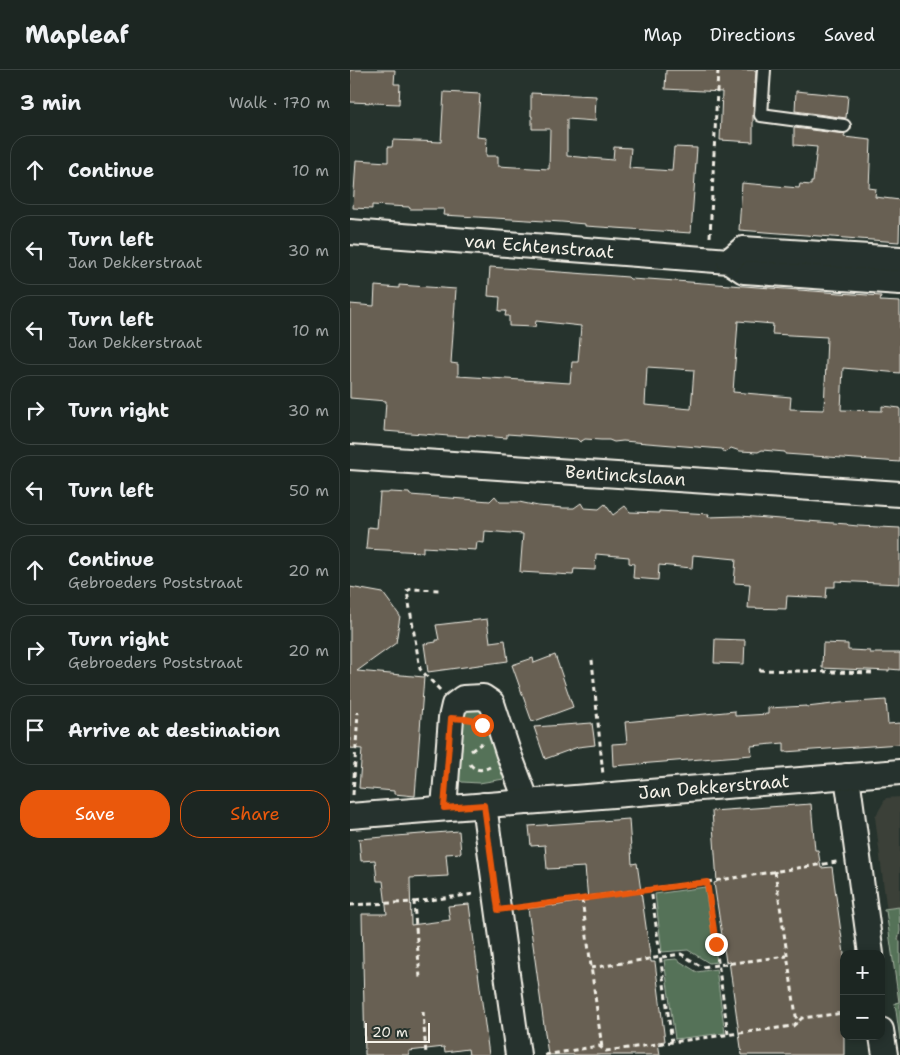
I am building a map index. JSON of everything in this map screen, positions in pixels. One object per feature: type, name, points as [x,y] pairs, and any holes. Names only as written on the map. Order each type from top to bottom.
[{"type":"street","name":"van Echtenstraat","points":[[350,232],[729,261],[744,271],[900,282]]},
{"type":"street","points":[[729,261],[743,249],[900,259]]},
{"type":"street","name":"Bentinckslaan","points":[[350,457],[900,494]]},
{"type":"street","points":[[444,808],[451,718],[454,705],[463,698],[483,697],[492,703],[527,802]]},
{"type":"street","name":"Jan Dekkerstraat","points":[[351,816],[900,772]]},
{"type":"street","points":[[847,776],[870,950]]},
{"type":"street","points":[[484,805],[518,1055]]},
{"type":"street","points":[[883,1040],[885,1055]]},
{"type":"lane","points":[[764,70],[761,116],[844,126]]},
{"type":"path","points":[[710,238],[718,70]]},
{"type":"path","points":[[442,590],[411,589],[407,591],[420,670],[454,705]]},
{"type":"path","points":[[592,660],[604,796]]},
{"type":"path","points":[[759,670],[873,674]]},
{"type":"path","points":[[351,816],[358,712]]},
{"type":"path","points":[[485,740],[473,749],[468,758],[468,762],[472,767],[485,770],[497,764],[501,756],[508,752]]},
{"type":"path","points":[[350,905],[582,899],[858,859]]},
{"type":"path","points":[[776,871],[797,1023]]},
{"type":"path","points":[[707,882],[728,1034]]},
{"type":"path","points":[[651,889],[672,1042]]},
{"type":"path","points":[[582,899],[602,1048]]},
{"type":"path","points":[[414,902],[420,978]]},
{"type":"path","points":[[591,968],[681,954],[702,967],[787,956]]},
{"type":"path","points":[[423,1011],[426,1055]]},
{"type":"path","points":[[545,1055],[599,1046],[606,1051],[794,1026],[802,1018],[840,1013]]},
{"type":"shaded area","points":[[900,797],[900,1017],[875,817],[886,798]]},
{"type":"green space","points":[[453,709],[485,709],[507,766],[504,779],[479,783],[462,782],[450,773]]},
{"type":"green space","points":[[705,887],[717,962],[709,963],[688,950],[662,952],[655,894]]},
{"type":"green space","points":[[899,907],[900,1040],[895,1003],[899,1002],[886,911],[884,911],[884,909]]},
{"type":"green space","points":[[676,959],[697,972],[716,969],[725,1033],[675,1039],[664,960]]},
{"type":"building","points":[[350,70],[395,70],[394,84],[400,84],[399,104],[350,102]]},
{"type":"building","points":[[666,70],[756,70],[753,142],[720,140],[722,92],[665,89]]},
{"type":"building","points":[[796,91],[848,96],[846,118],[795,111]]},
{"type":"building","points":[[444,92],[480,94],[477,137],[487,138],[486,156],[498,156],[498,166],[549,169],[550,129],[532,129],[531,93],[596,96],[595,121],[567,119],[567,156],[613,160],[614,147],[631,148],[629,168],[672,171],[674,147],[697,148],[691,233],[585,226],[585,224],[562,222],[443,215],[444,209],[410,209],[409,207],[372,205],[372,209],[353,208],[356,160],[388,162],[388,147],[392,147],[393,140],[441,142]]},
{"type":"building","points":[[794,128],[845,134],[844,137],[871,140],[869,188],[876,189],[875,197],[900,200],[899,242],[739,230],[742,183],[799,188],[800,184],[811,185],[811,182],[813,182],[817,147],[794,145]]},
{"type":"building","points":[[490,267],[628,277],[630,279],[881,296],[880,301],[900,302],[900,373],[843,368],[841,410],[882,411],[882,406],[900,408],[900,462],[785,454],[785,452],[762,450],[758,452],[740,451],[731,448],[725,453],[722,449],[623,441],[614,442],[609,440],[585,439],[580,442],[577,439],[507,434],[507,438],[384,431],[386,401],[350,398],[350,304],[374,306],[375,286],[399,288],[399,285],[456,289],[451,363],[458,364],[458,376],[570,383],[572,362],[578,362],[581,326],[536,321],[535,327],[509,326],[509,316],[505,316],[506,311],[499,311],[500,297],[488,296]],"holes":[[[738,321],[773,324],[772,334],[827,337],[824,410],[790,409],[791,397],[733,392]],[[647,367],[694,370],[691,409],[645,405]]]},
{"type":"building","points":[[390,492],[490,501],[495,496],[500,502],[519,502],[564,508],[574,508],[581,503],[584,508],[599,509],[605,504],[613,515],[625,506],[630,512],[659,513],[659,511],[709,514],[708,517],[740,516],[900,528],[900,584],[835,581],[835,587],[827,587],[826,598],[787,596],[786,609],[748,608],[750,584],[734,583],[736,559],[693,555],[692,568],[659,565],[658,580],[633,578],[634,564],[629,563],[629,557],[596,554],[595,570],[574,569],[573,575],[520,572],[523,534],[485,531],[484,543],[477,542],[476,550],[423,547],[423,552],[366,549],[368,527],[377,528],[380,493]]},
{"type":"building","points":[[350,587],[383,593],[400,616],[396,643],[357,671],[424,677],[415,796],[394,794],[394,791],[359,788],[362,749],[350,748]]},
{"type":"building","points":[[487,619],[490,642],[505,640],[508,661],[428,672],[424,644],[439,640],[436,625]]},
{"type":"building","points":[[715,639],[745,640],[744,664],[714,663]]},
{"type":"building","points":[[823,643],[848,644],[848,650],[870,651],[870,653],[900,653],[900,670],[822,668]]},
{"type":"building","points":[[555,655],[573,707],[532,722],[512,665],[533,658],[534,663]]},
{"type":"building","points":[[886,700],[888,724],[900,723],[900,744],[784,752],[784,743],[751,746],[752,755],[613,766],[612,744],[627,743],[625,722],[735,711],[735,716],[768,714],[768,708],[807,707]]},
{"type":"building","points":[[592,723],[595,745],[578,747],[545,759],[534,727]]},
{"type":"building","points":[[811,804],[815,850],[818,850],[821,868],[832,867],[843,950],[840,950],[840,1040],[844,1040],[844,1055],[742,1055],[729,961],[726,962],[714,883],[717,882],[712,811]]},
{"type":"building","points":[[629,819],[632,864],[637,863],[651,962],[655,962],[665,1041],[658,1042],[660,1055],[548,1055],[528,908],[588,900],[585,867],[547,869],[545,845],[531,846],[529,826]]},
{"type":"building","points":[[459,831],[461,853],[446,854],[448,876],[410,878],[411,925],[450,920],[448,906],[469,904],[489,1055],[469,1055],[468,1049],[445,1052],[444,1047],[409,1051],[409,1055],[365,1055],[362,914],[387,914],[383,881],[377,881],[375,860],[361,861],[359,839]]},
{"type":"route","points":[[482,725],[474,720],[451,718],[444,808],[484,805],[498,910],[707,882],[716,944]]}]
